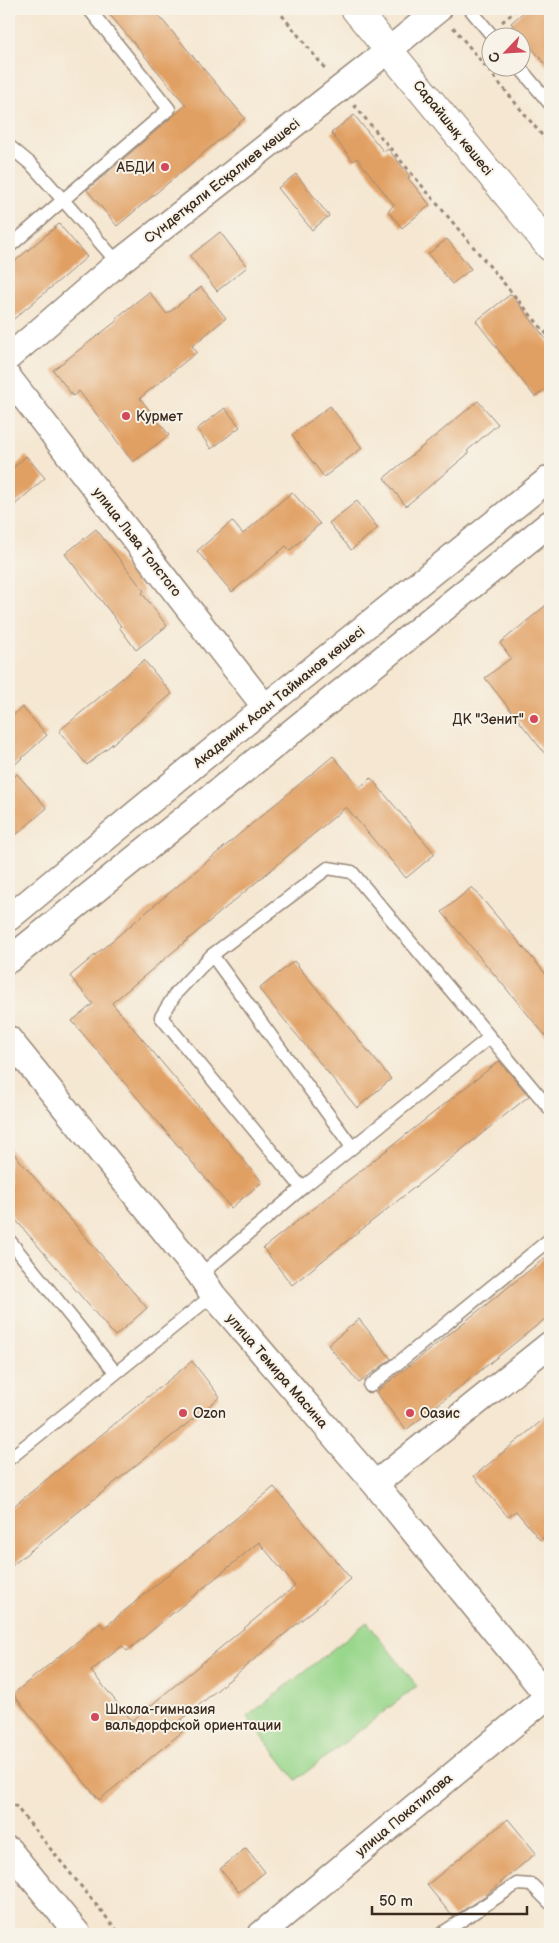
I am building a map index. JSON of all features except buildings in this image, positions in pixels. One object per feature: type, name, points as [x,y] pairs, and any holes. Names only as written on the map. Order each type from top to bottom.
[{"type":"street","name":"Сарайшық көшесі","points":[[355,9],[550,247]]},
{"type":"street","name":"Сүндетқали Есқалиев көшесі","points":[[9,357],[118,263],[439,9]]},
{"type":"street","name":"улица Льва Толстого","points":[[9,378],[265,707]]},
{"type":"street","name":"Академик Асан Тайманов көшесі","points":[[9,918],[265,707],[550,478]]},
{"type":"street","points":[[9,960],[550,523]]},
{"type":"street","name":"улица Темира Масина","points":[[9,1039],[200,1274],[213,1295],[375,1484],[549,1697]]},
{"type":"street","points":[[375,1484],[550,1344]]},
{"type":"street","name":"улица Покатилова","points":[[261,1934],[549,1697]]},
{"type":"street","points":[[9,1850],[78,1934]]},
{"type":"lane","points":[[9,247],[169,109],[89,9]]},
{"type":"lane","points":[[470,9],[486,28]]},
{"type":"lane","points":[[528,78],[550,104]]},
{"type":"lane","points":[[9,146],[32,165],[118,263]]},
{"type":"lane","points":[[302,1188],[161,1017],[176,993],[212,955],[328,868],[352,872],[550,1109]]},
{"type":"lane","points":[[212,955],[352,1147]]},
{"type":"lane","points":[[200,1274],[352,1147],[490,1037]]},
{"type":"lane","points":[[370,1386],[550,1239]]},
{"type":"lane","points":[[9,1240],[116,1373]]},
{"type":"lane","points":[[9,1459],[213,1295]]},
{"type":"lane","points":[[441,1934],[517,1884],[532,1885],[550,1903]]},
{"type":"path","points":[[277,9],[340,88],[550,338]]},
{"type":"path","points":[[439,9],[550,145]]},
{"type":"path","points":[[499,28],[518,9]]},
{"type":"path","points":[[9,1798],[120,1934]]},
{"type":"green space","points":[[367,1622],[417,1686],[296,1780],[247,1717]]},
{"type":"place","name":"АБДИ","points":[[165,167]]},
{"type":"place","name":"Курмет","points":[[126,416]]},
{"type":"place","name":"ДК \"Зенит\"","points":[[534,719]]},
{"type":"place","name":"Ozon","points":[[183,1413]]},
{"type":"place","name":"Оазис","points":[[410,1413]]},
{"type":"place","name":"Школа-гимназия вальдорфской ориентации","points":[[95,1717]]}]
